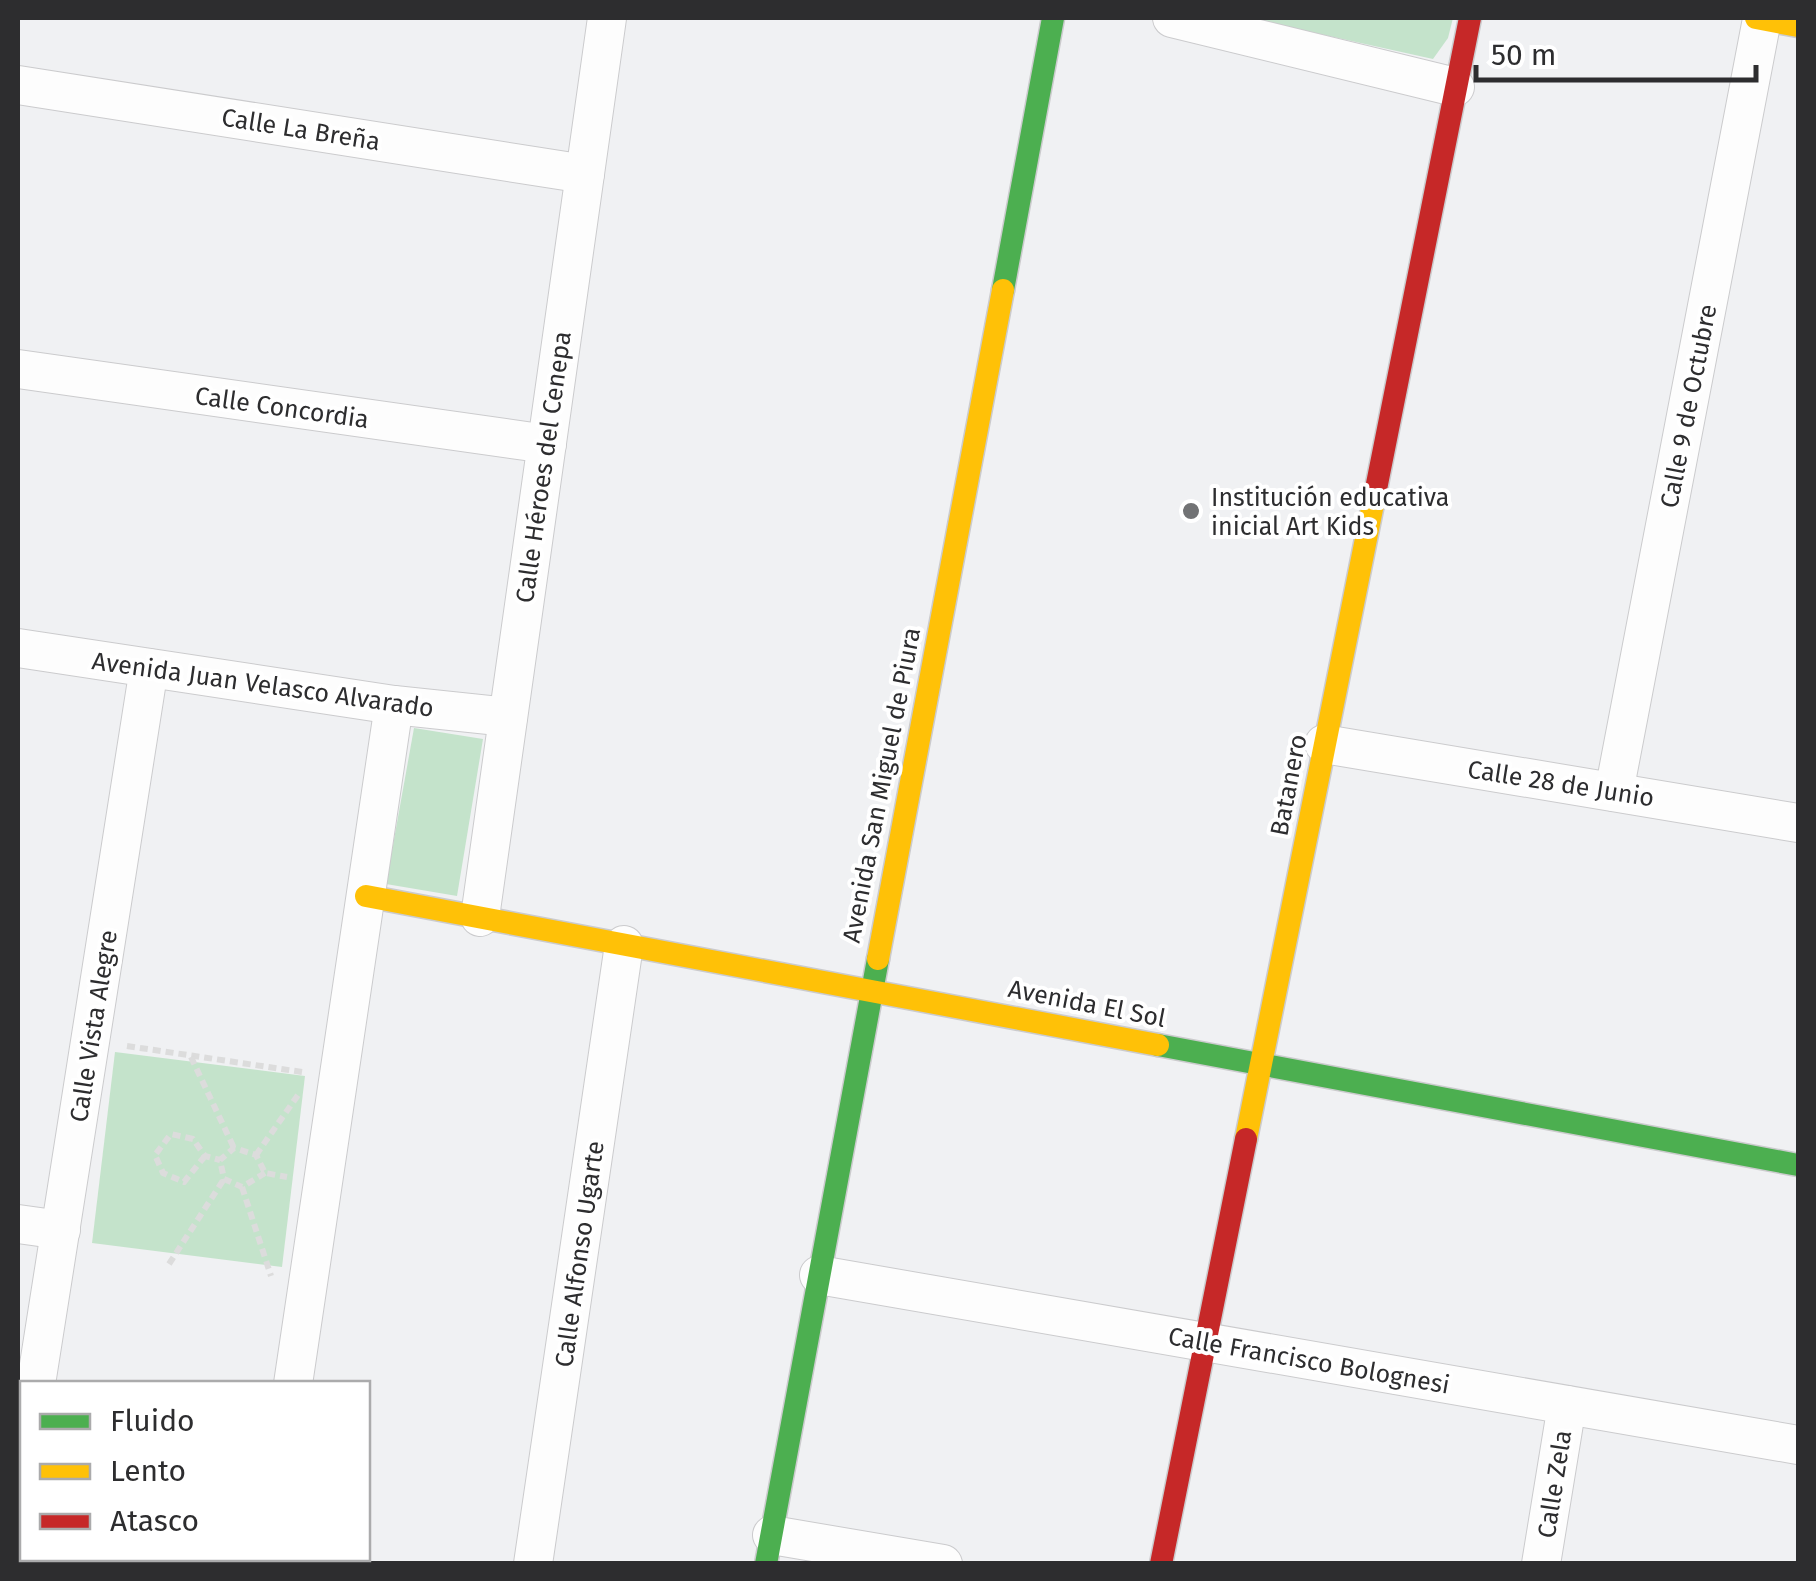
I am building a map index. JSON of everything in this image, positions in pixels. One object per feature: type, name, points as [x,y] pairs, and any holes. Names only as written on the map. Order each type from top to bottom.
[{"type":"street","name":"Calle Héroes del Cenepa","points":[[480,918],[607,18]]},
{"type":"street","name":"Avenida San Miguel de Piura","points":[[769,1549],[1052,18]]},
{"type":"street","points":[[1172,18],[1456,88]]},
{"type":"street","name":"Batanero","points":[[1161,1564],[1470,18]]},
{"type":"street","points":[[1759,18],[1798,26]]},
{"type":"street","name":"Calle 9 de Octubre","points":[[1614,792],[1759,18]]},
{"type":"street","name":"Calle La Breña","points":[[18,85],[585,174]]},
{"type":"street","name":"Calle Concordia","points":[[18,369],[546,444]]},
{"type":"street","name":"Avenida Juan Velasco Alvarado","points":[[18,648],[394,705],[508,717]]},
{"type":"street","name":"Calle Vista Alegre","points":[[36,1381],[149,668]]},
{"type":"street","points":[[293,1381],[323,1184],[326,1076],[366,896],[394,705]]},
{"type":"street","name":"Calle 28 de Junio","points":[[1324,744],[1798,823]]},
{"type":"street","name":"Avenida El Sol","points":[[366,896],[1798,1164]]},
{"type":"street","name":"Calle Alfonso Ugarte","points":[[533,1564],[624,944]]},
{"type":"street","points":[[18,1224],[61,1230]]},
{"type":"street","name":"Calle Francisco Bolognesi","points":[[819,1275],[1798,1445]]},
{"type":"street","name":"Calle Zela","points":[[1541,1564],[1567,1405]]},
{"type":"street","points":[[769,1549],[943,1564]]},
{"type":"path","points":[[91,1041],[326,1076]]},
{"type":"path","points":[[190,1056],[234,1148],[256,1155],[265,1173]]},
{"type":"path","points":[[256,1155],[326,1076]]},
{"type":"path","points":[[205,1156],[184,1182],[163,1173],[155,1154],[171,1134],[192,1139],[205,1156],[220,1160]]},
{"type":"path","points":[[220,1160],[234,1148]]},
{"type":"path","points":[[169,1264],[224,1180],[220,1160]]},
{"type":"path","points":[[242,1187],[265,1173],[323,1184]]},
{"type":"path","points":[[224,1180],[242,1187]]},
{"type":"path","points":[[242,1187],[273,1281]]},
{"type":"green space","points":[[1248,18],[1453,18],[1448,38],[1433,59]]},
{"type":"green space","points":[[414,728],[483,739],[457,896],[386,884]]},
{"type":"green space","points":[[115,1052],[305,1076],[282,1267],[92,1243]]},
{"type":"traffic: fast","points":[[1003,290],[1053,18]]},
{"type":"traffic: fast","points":[[766,1564],[878,959]]},
{"type":"traffic: fast","points":[[1158,1045],[1798,1165]]},
{"type":"traffic: slow","points":[[1756,18],[1798,26]]},
{"type":"traffic: slow","points":[[878,959],[1003,290]]},
{"type":"traffic: slow","points":[[1246,1139],[1375,494]]},
{"type":"traffic: slow","points":[[366,896],[1158,1045]]},
{"type":"traffic: jam","points":[[1375,494],[1470,18]]},
{"type":"traffic: jam","points":[[1161,1564],[1246,1139]]},
{"type":"place","name":"Institución educativa inicial Art Kids","points":[[1191,511]]}]
